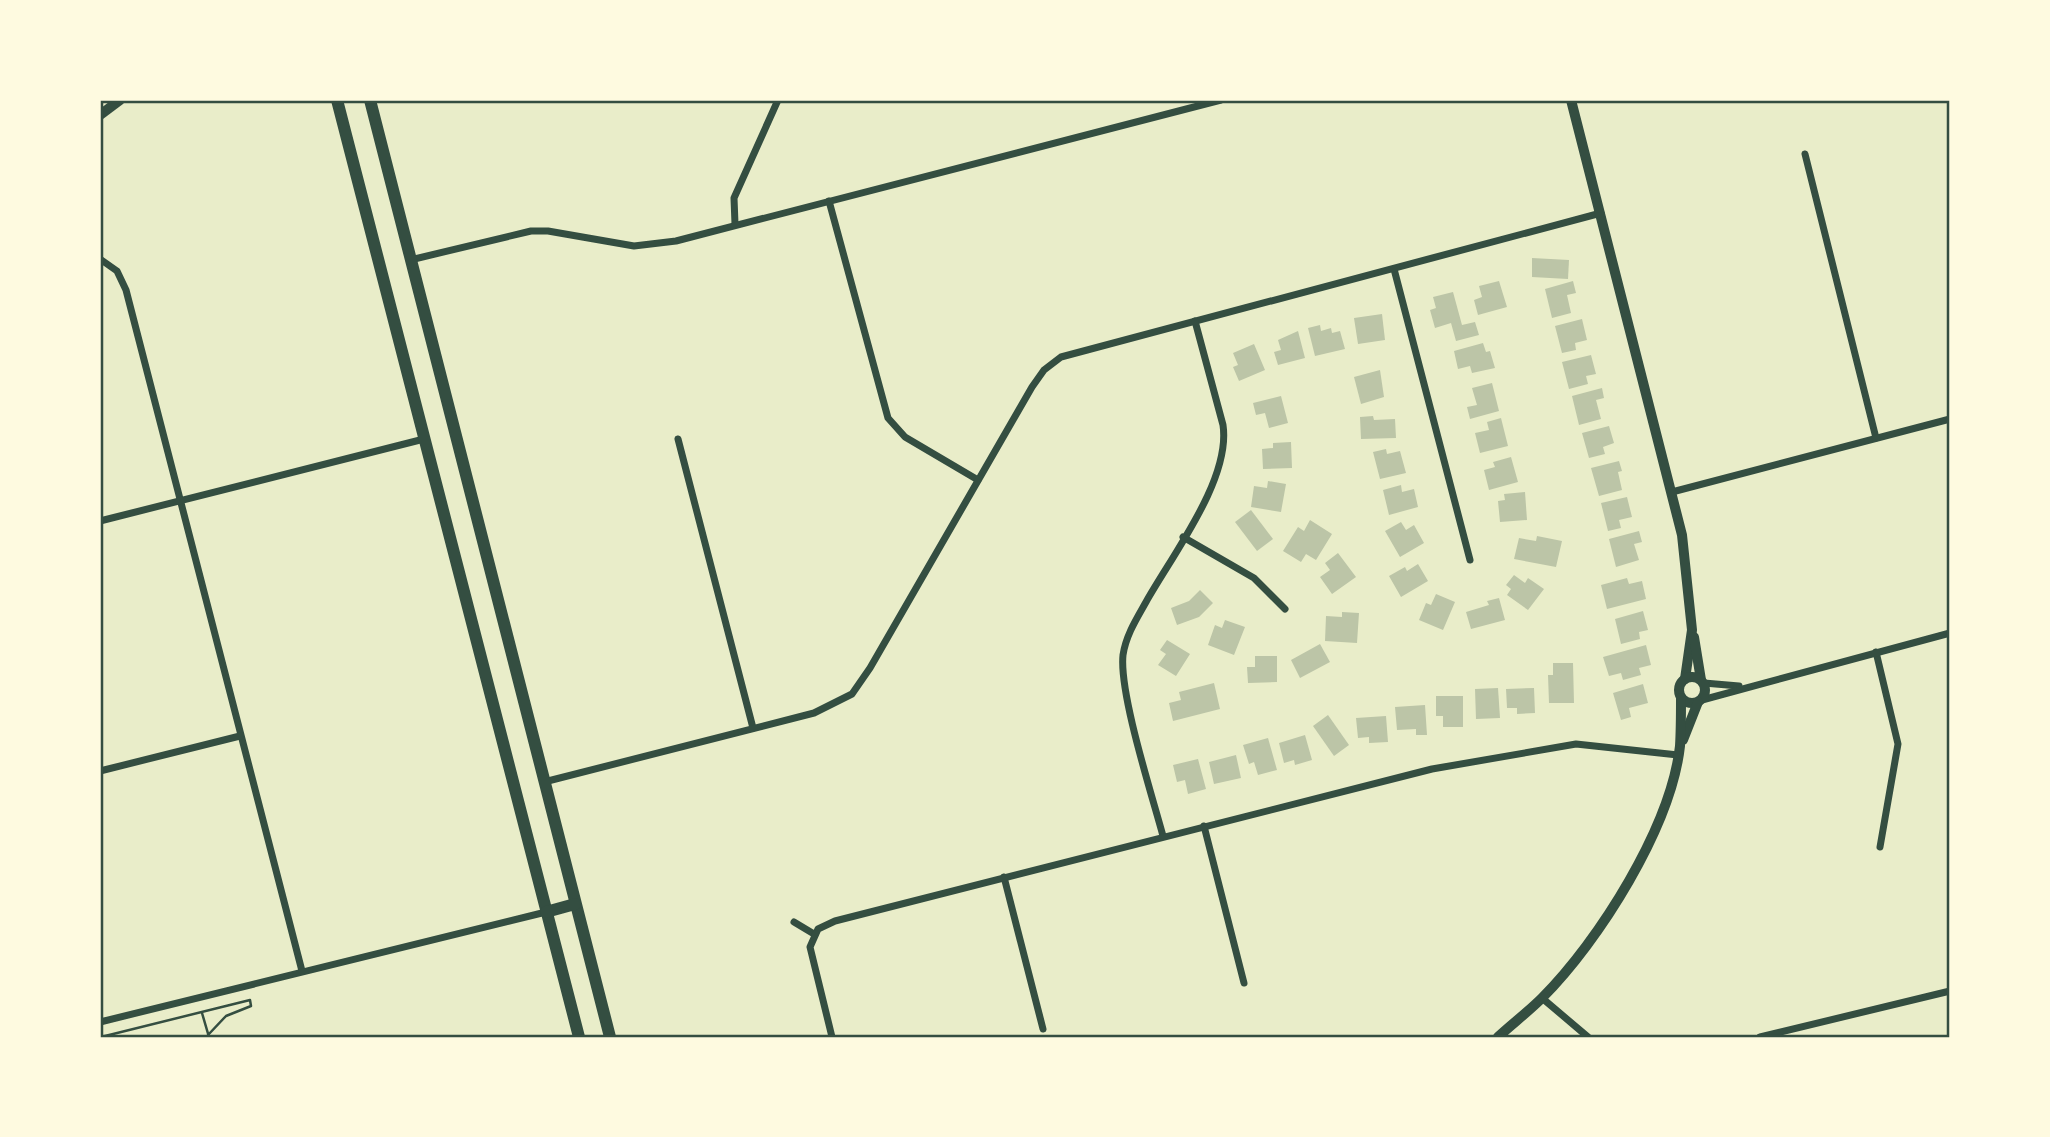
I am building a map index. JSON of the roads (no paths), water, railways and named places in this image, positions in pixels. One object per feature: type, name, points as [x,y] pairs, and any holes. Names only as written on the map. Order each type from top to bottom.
[{"type":"main road","points":[[337,100],[579,1037]]},
{"type":"main road","points":[[370,100],[610,1037]]},
{"type":"main road","points":[[546,912],[575,904]]},
{"type":"street","points":[[100,116],[120,100]]},
{"type":"street","points":[[735,224],[734,198],[778,100]]},
{"type":"street","points":[[410,261],[530,231],[568,234],[609,244],[652,246],[1221,100]]},
{"type":"street","points":[[1498,1036],[1542,998],[1591,941],[1628,883],[1655,827],[1679,751],[1706,690],[1692,630],[1687,568],[1672,492],[1571,100]]},
{"type":"street","points":[[1805,154],[1876,438]]},
{"type":"street","points":[[829,201],[888,418],[905,437],[978,480]]},
{"type":"street","points":[[544,782],[830,708],[852,694],[870,668],[1032,387],[1052,363],[1068,353],[1601,213]]},
{"type":"street","points":[[100,259],[117,271],[126,290],[302,971]]},
{"type":"street","points":[[1394,269],[1470,560]]},
{"type":"street","points":[[1163,836],[1128,697],[1123,658],[1135,621],[1215,483],[1224,451],[1223,425],[1195,321]]},
{"type":"street","points":[[1672,492],[1950,419]]},
{"type":"street","points":[[100,521],[424,439]]},
{"type":"street","points":[[678,439],[753,728]]},
{"type":"street","points":[[1183,537],[1254,578],[1285,609]]},
{"type":"street","points":[[1679,751],[1679,690],[1685,679],[1692,630]]},
{"type":"street","points":[[1681,698],[1687,703],[1700,701],[1743,687],[1950,633]]},
{"type":"street","points":[[1876,652],[1898,744],[1880,847]]},
{"type":"street","points":[[1685,679],[1693,677],[1702,681],[1743,687]]},
{"type":"street","points":[[100,771],[240,736]]},
{"type":"street","points":[[832,1037],[810,947],[814,934],[835,921],[1386,779],[1565,746],[1598,745],[1679,751]]},
{"type":"street","points":[[1204,826],[1244,983]]},
{"type":"street","points":[[1004,877],[1043,1030]]},
{"type":"street","points":[[100,1022],[546,912]]},
{"type":"street","points":[[794,922],[814,934]]},
{"type":"street","points":[[1760,1037],[1950,991]]},
{"type":"street","points":[[1542,998],[1588,1037]]}]
